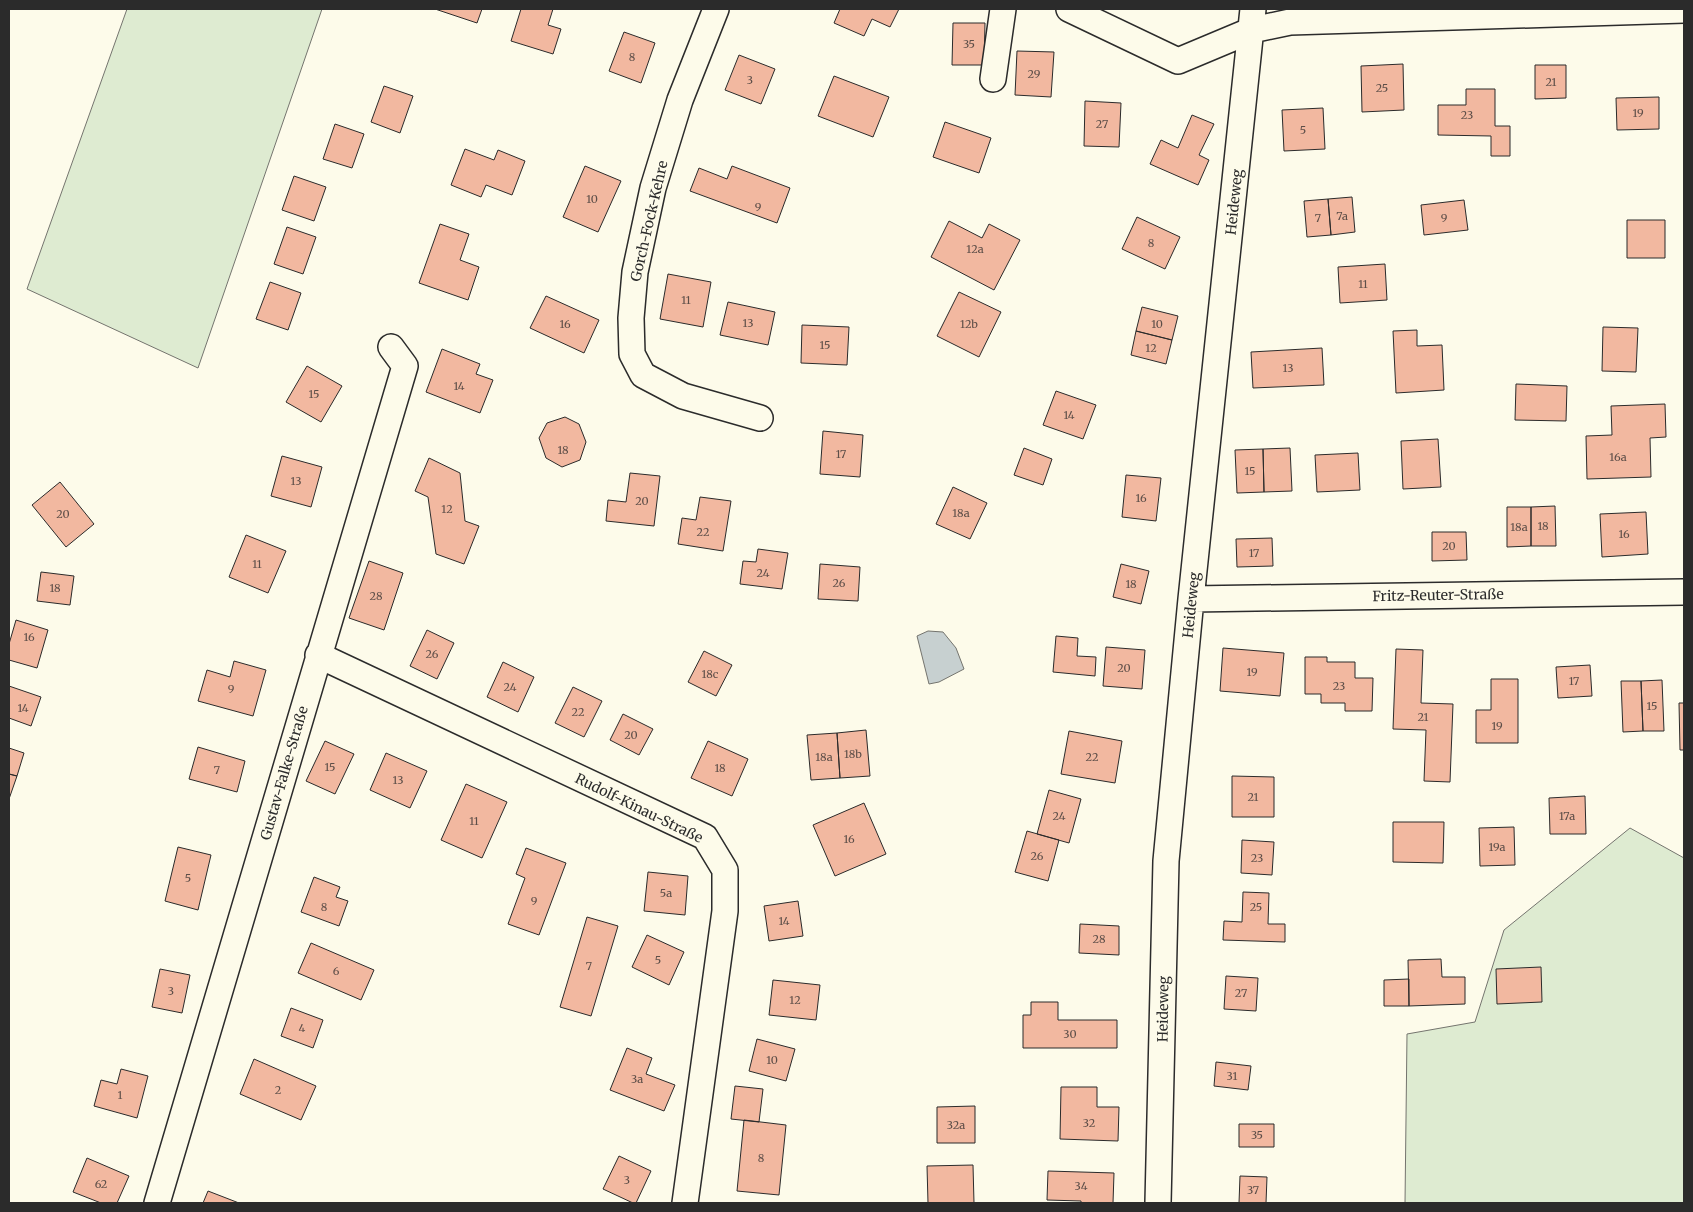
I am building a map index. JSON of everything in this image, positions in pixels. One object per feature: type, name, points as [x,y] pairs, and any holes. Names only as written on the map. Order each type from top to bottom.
[{"type":"street","name":"Gorch-Fock-Kehre","points":[[716,9],[680,100],[653,188],[635,272],[632,354],[643,375],[683,396],[760,418]]},
{"type":"street","points":[[993,79],[1003,9]]},
{"type":"street","points":[[1068,9],[1178,60],[1252,20],[1290,22],[1684,10]]},
{"type":"street","name":"Heideweg","points":[[1158,1203],[1166,861],[1191,599],[1252,20]]},
{"type":"street","name":"Gustav-Falke-Straße","points":[[157,1203],[405,366],[391,347]]},
{"type":"street","name":"Fritz-Reuter-Straße","points":[[1191,599],[1684,592]]},
{"type":"street","name":"Rudolf-Kinau-Straße","points":[[318,655],[705,837],[725,870],[725,911],[685,1203]]},
{"type":"green space","points":[[127,9],[322,9],[198,368],[27,289]]},
{"type":"green space","points":[[1630,828],[1684,858],[1684,1203],[1405,1203],[1407,1034],[1475,1022],[1504,930]]},
{"type":"shaded area","points":[[928,631],[943,632],[956,648],[964,669],[939,682],[929,684],[917,636]]},
{"type":"building","points":[[435,9],[482,9],[477,23]]},
{"type":"building","points":[[521,9],[553,9],[548,25],[561,29],[553,54],[511,41]]},
{"type":"building","points":[[840,9],[899,9],[890,27],[872,19],[864,36],[834,23]]},
{"type":"building","points":[[953,23],[985,23],[984,65],[952,65]]},
{"type":"building","points":[[624,32],[655,43],[641,83],[609,71]]},
{"type":"building","points":[[1017,51],[1054,52],[1051,97],[1015,95]]},
{"type":"building","points":[[739,55],[775,69],[761,104],[725,90]]},
{"type":"building","points":[[1403,64],[1404,110],[1362,112],[1361,66]]},
{"type":"building","points":[[1535,65],[1566,65],[1566,98],[1535,99]]},
{"type":"building","points":[[834,76],[889,97],[873,137],[818,116]]},
{"type":"building","points":[[384,86],[413,96],[400,133],[371,122]]},
{"type":"building","points":[[1466,89],[1495,89],[1495,126],[1510,126],[1510,156],[1491,156],[1491,136],[1438,135],[1438,105],[1466,105]]},
{"type":"building","points":[[1659,97],[1659,129],[1617,130],[1616,98]]},
{"type":"building","points":[[1085,101],[1121,103],[1119,147],[1084,146]]},
{"type":"building","points":[[1323,108],[1325,149],[1284,151],[1282,110]]},
{"type":"building","points":[[1192,115],[1214,124],[1199,155],[1209,160],[1198,185],[1150,164],[1161,140],[1178,148]]},
{"type":"building","points":[[945,122],[991,138],[979,173],[933,157]]},
{"type":"building","points":[[335,124],[364,134],[352,168],[323,159]]},
{"type":"building","points":[[465,149],[494,160],[498,150],[525,161],[512,195],[486,185],[481,197],[451,185]]},
{"type":"building","points":[[585,166],[621,181],[598,232],[563,217]]},
{"type":"building","points":[[732,166],[790,188],[777,223],[690,191],[699,168],[727,179]]},
{"type":"building","points":[[294,176],[326,187],[314,221],[282,210]]},
{"type":"building","points":[[1352,197],[1355,232],[1331,235],[1328,199]]},
{"type":"building","points":[[1328,199],[1331,235],[1307,237],[1304,201]]},
{"type":"building","points":[[1464,200],[1468,230],[1424,235],[1421,205]]},
{"type":"building","points":[[1137,217],[1180,237],[1165,269],[1122,249]]},
{"type":"building","points":[[1627,220],[1665,220],[1665,258],[1627,258]]},
{"type":"building","points":[[949,221],[982,238],[989,224],[1020,240],[994,290],[931,257]]},
{"type":"building","points":[[440,224],[469,234],[460,260],[479,267],[468,300],[419,283]]},
{"type":"building","points":[[287,227],[316,237],[303,274],[274,264]]},
{"type":"building","points":[[1385,264],[1387,300],[1340,303],[1338,267]]},
{"type":"building","points":[[668,274],[711,282],[703,327],[660,319]]},
{"type":"building","points":[[270,282],[301,293],[288,330],[256,319]]},
{"type":"building","points":[[959,292],[1001,312],[979,357],[937,336]]},
{"type":"building","points":[[546,296],[599,320],[584,353],[530,328]]},
{"type":"building","points":[[728,302],[775,312],[768,345],[720,335]]},
{"type":"building","points":[[1142,307],[1178,316],[1172,340],[1136,331]]},
{"type":"building","points":[[802,325],[849,327],[847,365],[801,363]]},
{"type":"building","points":[[1603,327],[1638,328],[1636,372],[1602,371]]},
{"type":"building","points":[[1417,330],[1417,346],[1442,345],[1444,390],[1396,393],[1393,331]]},
{"type":"building","points":[[1136,331],[1172,340],[1166,364],[1131,355]]},
{"type":"building","points":[[1322,348],[1324,385],[1253,388],[1251,352]]},
{"type":"building","points":[[442,349],[480,364],[476,374],[493,380],[480,413],[426,392]]},
{"type":"building","points":[[307,366],[342,386],[321,422],[286,402]]},
{"type":"building","points":[[1516,384],[1567,386],[1566,421],[1515,420]]},
{"type":"building","points":[[1056,391],[1096,405],[1083,439],[1043,425]]},
{"type":"building","points":[[1665,404],[1666,437],[1650,438],[1651,477],[1587,479],[1586,436],[1612,435],[1611,406]]},
{"type":"building","points":[[565,417],[579,424],[586,442],[580,460],[562,467],[546,458],[539,438],[547,423]]},
{"type":"building","points":[[823,431],[863,435],[860,477],[820,474]]},
{"type":"building","points":[[1438,439],[1441,487],[1403,489],[1401,441]]},
{"type":"building","points":[[1024,448],[1052,459],[1043,485],[1014,475]]},
{"type":"building","points":[[1290,448],[1292,491],[1264,492],[1263,449]]},
{"type":"building","points":[[1263,449],[1264,492],[1237,493],[1235,450]]},
{"type":"building","points":[[1358,453],[1360,490],[1317,492],[1315,455]]},
{"type":"building","points":[[282,456],[322,467],[311,507],[271,496]]},
{"type":"building","points":[[429,458],[460,473],[465,521],[479,526],[464,564],[436,554],[428,497],[415,491]]},
{"type":"building","points":[[630,473],[660,476],[654,526],[606,521],[608,500],[626,502]]},
{"type":"building","points":[[1126,475],[1161,478],[1156,521],[1122,517]]},
{"type":"building","points":[[60,482],[94,524],[66,547],[32,505]]},
{"type":"building","points":[[953,487],[987,503],[970,539],[936,524]]},
{"type":"building","points":[[700,497],[731,501],[723,551],[678,544],[682,518],[696,520]]},
{"type":"building","points":[[1555,506],[1556,546],[1531,546],[1531,507]]},
{"type":"building","points":[[1507,507],[1531,507],[1531,546],[1507,547]]},
{"type":"building","points":[[1646,512],[1648,554],[1602,557],[1600,514]]},
{"type":"building","points":[[1432,532],[1466,532],[1467,560],[1432,561]]},
{"type":"building","points":[[246,535],[286,551],[268,593],[229,577]]},
{"type":"building","points":[[1272,538],[1273,566],[1237,567],[1236,539]]},
{"type":"building","points":[[758,549],[788,553],[782,589],[740,584],[743,561],[756,562]]},
{"type":"building","points":[[369,561],[403,573],[384,630],[349,618]]},
{"type":"building","points":[[820,564],[860,567],[858,601],[818,599]]},
{"type":"building","points":[[1121,564],[1149,571],[1141,604],[1113,597]]},
{"type":"building","points":[[41,572],[74,576],[70,605],[37,601]]},
{"type":"building","points":[[16,620],[48,630],[37,668],[9,660],[9,644]]},
{"type":"building","points":[[427,630],[454,643],[437,679],[410,666]]},
{"type":"building","points":[[1056,636],[1078,638],[1077,656],[1096,657],[1095,676],[1053,672]]},
{"type":"building","points":[[1106,647],[1145,650],[1142,689],[1103,686]]},
{"type":"building","points":[[1223,648],[1284,653],[1280,696],[1220,691]]},
{"type":"building","points":[[1396,649],[1423,650],[1421,703],[1453,704],[1450,782],[1424,781],[1426,730],[1393,729]]},
{"type":"building","points":[[704,651],[732,665],[716,696],[688,682]]},
{"type":"building","points":[[1305,657],[1327,657],[1327,662],[1355,662],[1355,678],[1373,678],[1372,711],[1345,711],[1345,703],[1321,703],[1321,694],[1305,694]]},
{"type":"building","points":[[234,661],[266,670],[253,716],[198,701],[207,670],[230,677]]},
{"type":"building","points":[[503,662],[534,677],[518,712],[487,697]]},
{"type":"building","points":[[1590,665],[1592,696],[1558,698],[1556,667]]},
{"type":"building","points":[[1491,679],[1518,679],[1518,743],[1476,743],[1476,710],[1491,710]]},
{"type":"building","points":[[1662,680],[1664,731],[1643,731],[1641,681]]},
{"type":"building","points":[[1621,681],[1641,681],[1643,731],[1623,732]]},
{"type":"building","points":[[9,686],[41,697],[31,726],[9,718]]},
{"type":"building","points":[[573,687],[602,701],[584,737],[555,723]]},
{"type":"building","points":[[1679,703],[1684,703],[1684,750],[1680,750]]},
{"type":"building","points":[[623,714],[653,729],[639,755],[610,740]]},
{"type":"building","points":[[866,730],[870,776],[840,778],[837,733]]},
{"type":"building","points":[[1069,731],[1122,741],[1115,783],[1061,774]]},
{"type":"building","points":[[837,733],[840,778],[811,780],[807,735]]},
{"type":"building","points":[[325,741],[354,754],[335,794],[306,781]]},
{"type":"building","points":[[708,741],[748,759],[732,796],[691,778]]},
{"type":"building","points":[[198,747],[245,761],[237,792],[189,779]]},
{"type":"building","points":[[9,748],[24,753],[17,776],[9,774]]},
{"type":"building","points":[[386,753],[427,771],[410,808],[370,790]]},
{"type":"building","points":[[9,774],[17,776],[9,799]]},
{"type":"building","points":[[1232,776],[1274,777],[1274,817],[1232,817]]},
{"type":"building","points":[[466,784],[507,802],[482,858],[441,840]]},
{"type":"building","points":[[1049,790],[1081,799],[1069,843],[1037,834]]},
{"type":"building","points":[[1585,796],[1586,834],[1550,834],[1549,798]]},
{"type":"building","points":[[864,803],[886,854],[835,876],[813,825]]},
{"type":"building","points":[[1393,822],[1444,822],[1443,863],[1393,862]]},
{"type":"building","points":[[1514,827],[1515,865],[1480,866],[1479,828]]},
{"type":"building","points":[[1027,831],[1059,840],[1048,881],[1015,872]]},
{"type":"building","points":[[1242,840],[1274,842],[1272,875],[1241,873]]},
{"type":"building","points":[[178,847],[211,855],[198,910],[165,901]]},
{"type":"building","points":[[526,848],[566,863],[539,935],[508,924],[525,878],[516,874]]},
{"type":"building","points":[[648,872],[688,876],[685,915],[644,911]]},
{"type":"building","points":[[314,877],[340,887],[336,897],[348,901],[339,926],[301,912]]},
{"type":"building","points":[[1243,892],[1269,893],[1268,924],[1285,924],[1285,942],[1223,940],[1224,921],[1242,922]]},
{"type":"building","points":[[798,901],[803,936],[769,941],[764,906]]},
{"type":"building","points":[[587,917],[618,926],[591,1016],[560,1007]]},
{"type":"building","points":[[1080,924],[1119,926],[1119,955],[1079,953]]},
{"type":"building","points":[[647,935],[684,952],[669,985],[632,967]]},
{"type":"building","points":[[311,943],[374,970],[361,1000],[298,973]]},
{"type":"building","points":[[1441,959],[1442,977],[1465,977],[1465,1004],[1409,1006],[1408,960]]},
{"type":"building","points":[[1541,967],[1542,1002],[1497,1004],[1496,969]]},
{"type":"building","points":[[160,969],[190,975],[182,1013],[152,1007]]},
{"type":"building","points":[[1226,976],[1258,978],[1256,1011],[1224,1009]]},
{"type":"building","points":[[1409,979],[1409,1006],[1384,1006],[1384,980]]},
{"type":"building","points":[[773,980],[820,985],[816,1020],[769,1015]]},
{"type":"building","points":[[1031,1002],[1058,1002],[1058,1020],[1117,1020],[1117,1048],[1023,1048],[1023,1015],[1031,1015]]},
{"type":"building","points":[[291,1008],[323,1020],[313,1048],[281,1036]]},
{"type":"building","points":[[757,1039],[795,1049],[786,1081],[749,1071]]},
{"type":"building","points":[[627,1048],[652,1058],[646,1074],[675,1085],[664,1111],[610,1090]]},
{"type":"building","points":[[254,1059],[316,1086],[301,1120],[240,1094]]},
{"type":"building","points":[[1216,1062],[1251,1066],[1248,1090],[1214,1086]]},
{"type":"building","points":[[121,1069],[148,1076],[137,1118],[94,1106],[101,1080],[117,1084]]},
{"type":"building","points":[[735,1086],[763,1089],[759,1122],[731,1119]]},
{"type":"building","points":[[1061,1087],[1097,1087],[1097,1107],[1119,1107],[1118,1141],[1060,1139]]},
{"type":"building","points":[[975,1106],[975,1143],[937,1143],[937,1107]]},
{"type":"building","points":[[744,1120],[786,1125],[779,1195],[737,1191]]},
{"type":"building","points":[[1239,1124],[1274,1124],[1274,1147],[1239,1147]]},
{"type":"building","points":[[619,1156],[651,1171],[636,1203],[603,1189]]},
{"type":"building","points":[[87,1158],[129,1176],[117,1203],[101,1203],[73,1192]]},
{"type":"building","points":[[973,1165],[974,1203],[928,1203],[927,1166]]},
{"type":"building","points":[[1048,1171],[1114,1173],[1113,1203],[1047,1200]]},
{"type":"building","points":[[1240,1176],[1267,1177],[1266,1203],[1239,1203]]},
{"type":"building","points":[[208,1191],[239,1203],[203,1203]]}]
